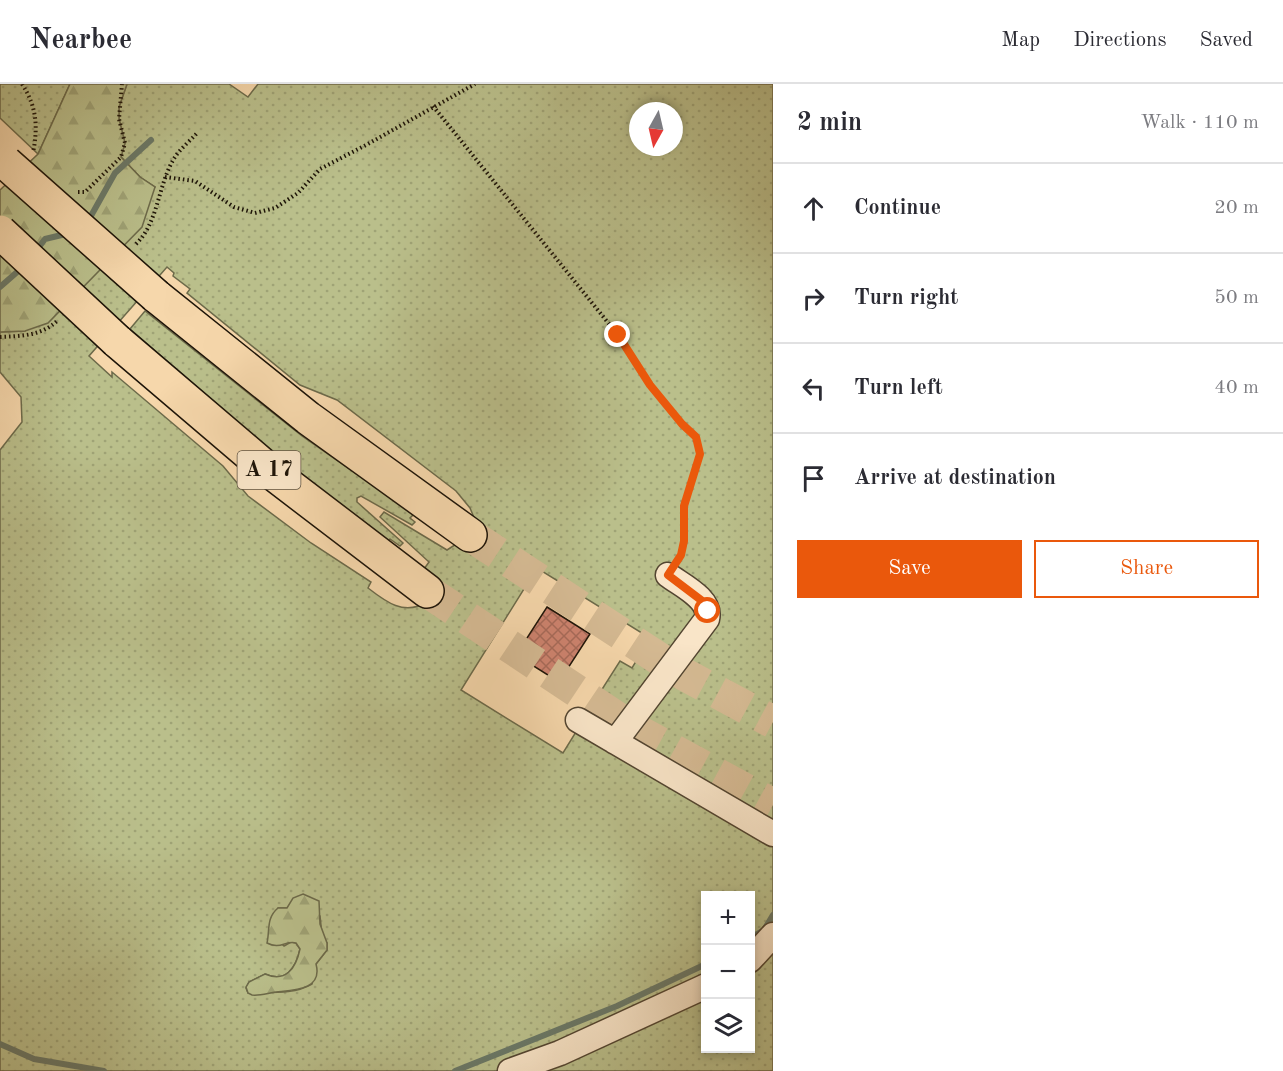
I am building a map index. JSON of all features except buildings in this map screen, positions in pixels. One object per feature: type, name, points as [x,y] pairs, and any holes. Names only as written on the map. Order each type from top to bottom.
[{"type":"highway","name":"A 17","points":[[12,161],[156,296],[308,418],[470,535]]},
{"type":"highway","name":"A 17","points":[[0,232],[117,341],[266,468],[427,591]]},
{"type":"lane","points":[[615,742],[707,619],[708,611],[701,600],[668,575]]},
{"type":"lane","points":[[578,720],[773,834]]},
{"type":"lane","points":[[755,955],[773,935]]},
{"type":"lane","points":[[510,1071],[560,1053],[701,988]]},
{"type":"path","points":[[12,161],[37,131],[32,99],[22,84]]},
{"type":"path","points":[[85,192],[120,157],[124,143],[119,119],[122,84]]},
{"type":"path","points":[[198,132],[176,156],[165,177],[195,181],[234,207],[255,213],[275,208],[298,193],[320,169],[475,84]]},
{"type":"path","points":[[433,106],[618,335],[650,385],[682,424],[696,437],[700,454],[684,506],[684,541],[681,555],[668,575]]},
{"type":"green space","points":[[0,84],[70,84],[38,154],[0,118]]},
{"type":"green space","points":[[70,84],[127,84],[119,107],[119,119],[125,143],[121,157],[140,177],[155,187],[142,227],[48,323],[25,331],[0,332],[0,190],[38,154]]},
{"type":"green space","points":[[127,84],[229,84],[248,97],[258,84],[773,84],[773,827],[626,742],[702,609],[613,735],[585,716],[620,661],[632,668],[650,638],[537,568],[461,690],[563,753],[579,727],[773,842],[773,926],[755,948],[755,891],[701,891],[701,982],[563,1048],[496,1071],[0,1071],[0,450],[22,422],[21,397],[0,372],[0,332],[25,331],[155,187],[140,177],[121,157],[125,143],[119,119],[119,107]],"holes":[[[167,267],[174,273],[173,276],[190,289],[187,293],[300,385],[337,400],[456,491],[470,508],[475,520],[461,541],[447,550],[384,512],[380,517],[429,562],[424,569],[427,602],[411,608],[396,606],[368,588],[371,582],[311,543],[248,496],[223,466],[112,372],[112,377],[89,356]],[[292,903],[320,916],[322,935],[327,943],[327,950],[316,964],[312,984],[297,990],[248,993],[246,988],[249,982],[265,974],[279,977],[284,975],[293,968],[296,962],[300,949],[296,943],[291,942],[284,946],[270,929],[271,921],[278,908],[287,908]]]},
{"type":"green space","points":[[145,311],[302,436],[414,514],[410,518],[415,522],[412,525],[361,496],[357,498],[357,502],[403,543],[400,546],[390,539],[387,544],[294,471],[130,329]]},
{"type":"green space","points":[[303,894],[319,901],[320,924],[327,943],[327,950],[316,964],[315,979],[311,984],[298,989],[258,995],[248,993],[246,987],[249,982],[265,974],[279,977],[293,968],[300,949],[296,943],[276,946],[267,943],[270,920],[278,908],[287,908],[293,898]]},
{"type":"green space","points":[[773,945],[773,1071],[526,1071],[701,993],[701,1053],[755,1053],[755,961]]},
{"type":"waterway","points":[[87,223],[115,173],[151,140]]},
{"type":"waterway","points":[[36,251],[45,239],[70,233]]},
{"type":"waterway","points":[[0,287],[24,266]]},
{"type":"waterway","points":[[755,935],[764,930],[773,915]]},
{"type":"waterway","points":[[455,1071],[617,1006],[701,966]]},
{"type":"waterway","points":[[0,1044],[34,1059],[104,1071]]},
{"type":"tunnel","points":[[470,535],[678,671],[773,722]]},
{"type":"tunnel","points":[[427,591],[632,728],[773,805]]},
{"type":"route","points":[[618,335],[650,385],[682,424],[696,437],[700,454],[684,506],[684,541],[681,555],[668,575],[701,600],[708,611]]}]
